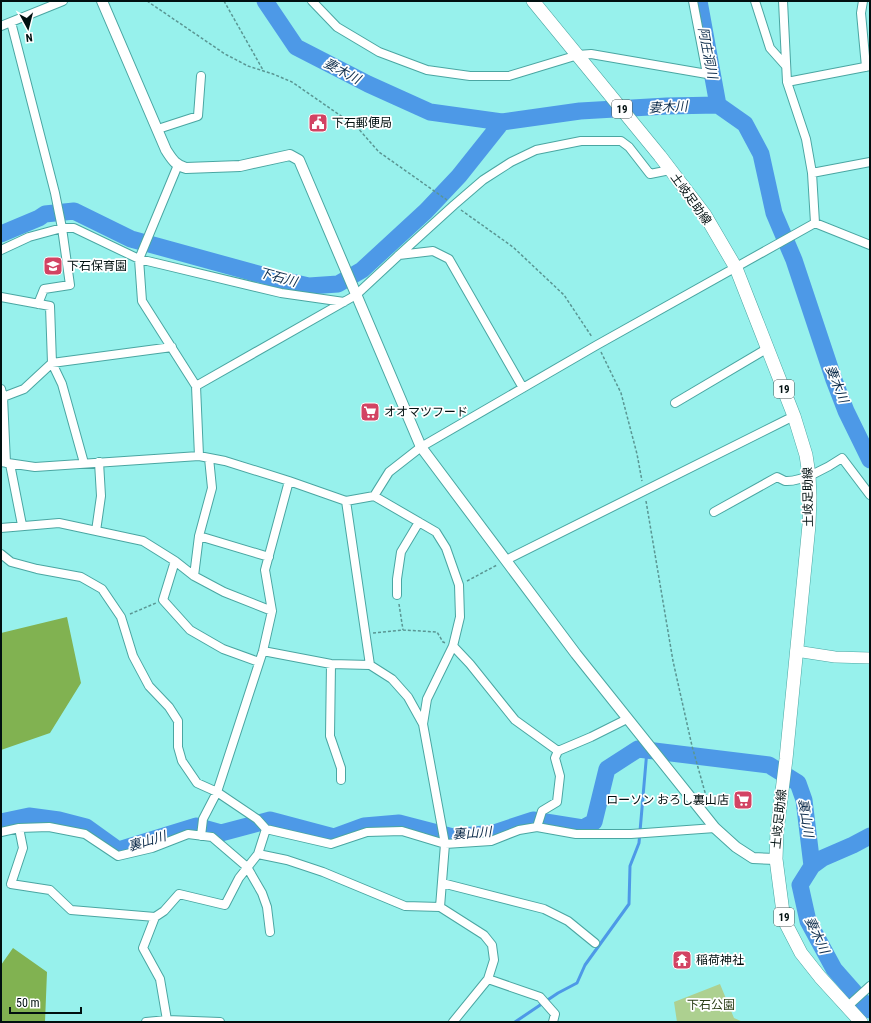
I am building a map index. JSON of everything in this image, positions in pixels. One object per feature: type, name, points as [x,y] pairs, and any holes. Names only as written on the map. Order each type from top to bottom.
[{"type":"main road","name":"土岐足助線","points":[[533,1],[660,156],[741,265],[768,348],[794,416],[806,454],[809,475],[809,525],[786,759],[777,831],[776,859],[784,920],[801,953],[820,977],[851,1003],[861,1022]]},
{"type":"main road","points":[[796,651],[834,657],[870,658]]},
{"type":"street","points":[[1,26],[63,1]]},
{"type":"street","points":[[102,1],[166,150],[172,160],[178,165],[186,168],[240,166],[290,155],[299,160],[421,447],[627,719],[715,828],[736,847],[753,858],[776,859]]},
{"type":"street","points":[[312,1],[337,27],[379,52],[426,70],[470,76],[509,76],[581,59],[591,54],[707,74],[693,1]]},
{"type":"street","points":[[755,1],[770,48],[786,66]]},
{"type":"street","points":[[783,1],[787,82],[806,139],[812,172],[815,223]]},
{"type":"street","points":[[787,82],[868,66],[861,12],[863,1]]},
{"type":"street","points":[[11,22],[55,193],[62,228],[70,285],[44,289],[38,304]]},
{"type":"street","points":[[158,129],[198,116],[201,76]]},
{"type":"street","points":[[196,386],[356,295],[399,254],[483,180],[511,162],[536,150],[581,141],[621,141],[629,147],[650,174],[670,170]]},
{"type":"street","points":[[812,172],[870,162]]},
{"type":"street","points":[[178,165],[139,259],[142,300],[196,386],[199,456]]},
{"type":"street","points":[[374,496],[389,472],[421,447],[597,345],[815,223]]},
{"type":"street","points":[[815,223],[870,245]]},
{"type":"street","points":[[1,250],[29,237],[62,228],[74,228],[139,259],[281,293],[344,302]]},
{"type":"street","points":[[399,254],[433,251],[449,259],[522,388]]},
{"type":"street","points":[[1,298],[50,306],[52,363],[62,384],[84,463]]},
{"type":"street","points":[[22,525],[6,463],[2,393],[24,389],[52,363],[172,347]]},
{"type":"street","points":[[675,403],[768,348]]},
{"type":"street","points":[[506,560],[794,416]]},
{"type":"street","points":[[6,463],[35,467],[199,456],[225,461],[289,480],[346,500],[374,496],[436,532],[446,548],[459,585],[460,617],[453,646],[427,699],[423,724]]},
{"type":"street","points":[[194,576],[199,536],[212,488],[209,458]]},
{"type":"street","points":[[714,512],[776,477],[785,481],[797,479],[824,470],[842,458],[870,495]]},
{"type":"street","points":[[96,531],[101,496],[99,462]]},
{"type":"street","points":[[201,836],[203,819],[217,792],[258,662],[263,651],[272,611],[265,570],[289,480]]},
{"type":"street","points":[[346,500],[370,665]]},
{"type":"street","points":[[397,595],[397,579],[401,552],[419,522]]},
{"type":"street","points":[[1,528],[59,523],[143,541],[175,561],[194,576],[224,592],[272,611]]},
{"type":"street","points":[[199,536],[269,557]]},
{"type":"street","points":[[1,554],[11,562],[37,569],[81,577],[102,589],[121,617],[133,656],[149,686],[169,707],[178,721],[178,747],[182,761],[197,783],[217,792],[257,819],[266,829],[331,844],[367,832],[402,831],[445,844],[491,841],[519,830],[537,826],[576,834],[631,834],[715,828]]},
{"type":"street","points":[[175,561],[163,600],[190,630],[223,649],[258,662]]},
{"type":"street","points":[[453,646],[470,664],[515,720],[558,751]]},
{"type":"street","points":[[263,651],[331,664],[370,665],[392,679],[408,697],[423,724],[445,844],[440,907]]},
{"type":"street","points":[[331,664],[330,736],[341,768],[341,780]]},
{"type":"street","points":[[537,826],[542,811],[557,802],[560,776],[555,758],[558,751],[592,737],[627,719]]},
{"type":"street","points":[[1,832],[19,828],[49,827],[85,834],[118,856],[152,848],[188,834],[212,836],[247,867],[262,893],[267,907],[270,932]]},
{"type":"street","points":[[19,828],[23,848],[11,884],[50,890],[72,910],[155,917]]},
{"type":"street","points":[[167,1020],[160,979],[143,948],[155,917],[164,911],[179,894],[225,905],[239,878],[258,854],[266,829]]},
{"type":"street","points":[[258,854],[287,860],[322,872],[405,906],[440,907],[484,935],[492,945],[494,960],[488,979],[457,1020]]},
{"type":"street","points":[[442,883],[544,909],[568,921],[595,944]]},
{"type":"street","points":[[488,979],[540,997],[556,1014],[553,1022]]},
{"type":"street","points":[[851,1003],[870,986]]},
{"type":"street","points":[[146,1022],[167,1020],[225,1022]]},
{"type":"path","points":[[147,1],[225,54],[248,66],[263,70],[292,82],[357,127],[379,152],[513,247],[564,295],[597,345],[621,393],[637,454],[644,490],[673,661],[696,764],[709,807]]},
{"type":"path","points":[[224,1],[263,70]]},
{"type":"path","points":[[459,585],[506,560]]},
{"type":"path","points":[[397,595],[403,630]]},
{"type":"path","points":[[121,617],[163,600]]},
{"type":"path","points":[[367,634],[403,630],[438,632],[443,642],[453,646]]},
{"type":"green space","points":[[67,617],[81,683],[50,733],[1,750],[1,633]]},
{"type":"green space","points":[[13,948],[47,972],[45,1022],[1,1022],[1,965]]},
{"type":"green space","name":"下石公園","points":[[720,984],[734,1018],[743,1022],[677,1022],[674,1002]]},
{"type":"waterway","name":"妻木川","points":[[265,1],[296,47],[368,84],[430,112],[502,122],[580,111],[667,106],[718,105],[745,124],[761,154],[774,213],[794,260],[834,380],[846,411],[870,460]]},
{"type":"waterway","name":"阿庄洞川","points":[[699,1],[718,105]]},
{"type":"waterway","name":"下石川","points":[[1,234],[45,214],[74,211],[131,239],[273,278],[309,286],[338,284],[362,270],[426,211],[459,176],[502,122]]},
{"type":"waterway","name":"裏山川","points":[[1,822],[29,816],[59,820],[86,827],[118,850],[196,826],[221,833],[270,820],[334,837],[364,826],[399,823],[453,837],[494,833],[533,820],[583,828],[594,822],[607,769],[638,749],[769,765],[798,783],[804,800],[812,866]]},
{"type":"waterway","points":[[515,1022],[558,993],[577,983],[585,965],[629,904],[630,866],[639,843],[647,750]]},
{"type":"waterway","name":"妻木川","points":[[870,836],[823,858],[812,866],[800,885],[808,921],[834,969],[870,1010]]},
{"type":"place","name":"下石郵便局","points":[[318,123]]},
{"type":"place","name":"下石保育園","points":[[53,266]]},
{"type":"place","name":"オオマツフード","points":[[370,412]]},
{"type":"place","name":"ローソン おろし裏山店","points":[[743,800]]},
{"type":"place","name":"稲荷神社","points":[[682,960]]}]
